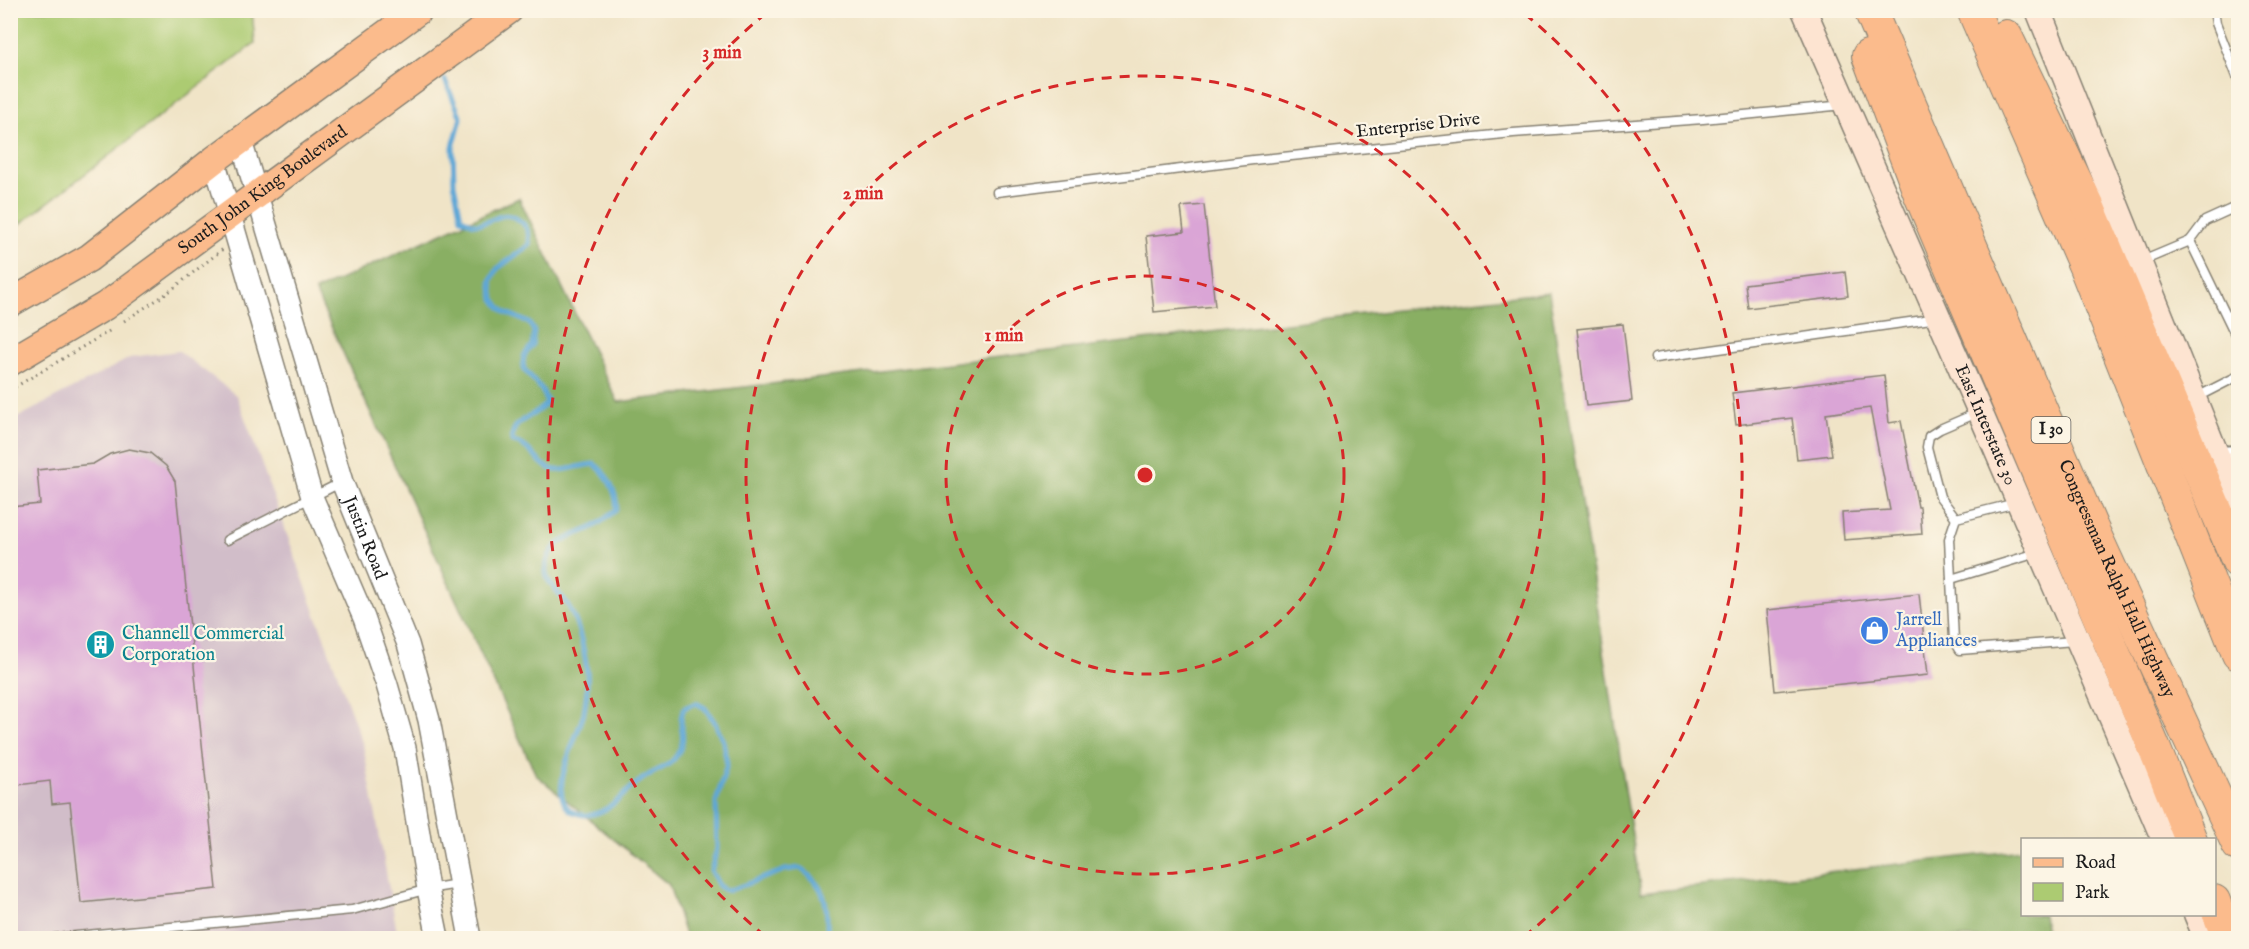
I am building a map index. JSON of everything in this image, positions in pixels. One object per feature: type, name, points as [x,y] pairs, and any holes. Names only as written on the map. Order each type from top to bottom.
[{"type":"highway","points":[[1851,10],[1920,195],[2190,838]]},
{"type":"highway","name":"Congressman Ralph Hall Highway","points":[[1870,10],[2092,528],[2238,845]]},
{"type":"highway","points":[[1973,10],[2085,267],[2238,654]]},
{"type":"highway","points":[[1994,10],[2089,208],[2238,562]]},
{"type":"highway","points":[[2216,906],[2228,939]]},
{"type":"main road","points":[[10,303],[88,258],[214,160],[419,10]]},
{"type":"main road","name":"South John King Boulevard","points":[[10,362],[105,306],[509,10]]},
{"type":"main road","name":"East Interstate 30","points":[[1804,10],[2163,838]]},
{"type":"main road","points":[[2038,10],[2195,398],[2228,455],[2238,508]]},
{"type":"main road","points":[[2196,916],[2206,939]]},
{"type":"street","name":"Justin Road","points":[[241,141],[342,482],[408,644],[429,720],[470,939]]},
{"type":"street","name":"Justin Road","points":[[214,160],[312,497],[364,618],[387,685],[405,748],[438,939]]},
{"type":"lane","points":[[2214,10],[2216,23],[2238,79]]},
{"type":"lane","name":"Enterprise Drive","points":[[997,192],[1253,159],[1513,133],[1703,119],[1845,105]]},
{"type":"lane","points":[[2139,262],[2190,241],[2205,221],[2238,206]]},
{"type":"lane","points":[[2190,241],[2238,340]]},
{"type":"lane","points":[[1655,358],[1938,318]]},
{"type":"lane","points":[[2195,398],[2238,376]]},
{"type":"lane","points":[[1956,518],[1940,497],[1928,447],[1929,436],[1980,412]]},
{"type":"lane","points":[[227,540],[342,482]]},
{"type":"lane","points":[[1956,518],[2019,502]]},
{"type":"lane","points":[[1956,518],[1949,539],[1954,640],[1960,650],[2078,640]]},
{"type":"lane","points":[[1951,579],[2040,552]]},
{"type":"lane","points":[[55,939],[342,911],[428,889],[460,884]]},
{"type":"shaded area","points":[[179,351],[237,396],[363,745],[398,938],[11,938],[11,421],[132,357]]},
{"type":"green space","points":[[11,10],[252,11],[255,43],[11,231]]},
{"type":"green space","points":[[519,198],[618,402],[1549,292],[1641,893],[2021,850],[2021,916],[2043,916],[2047,938],[686,938],[669,885],[536,775],[315,291]]},
{"type":"building","points":[[1204,205],[1215,306],[1154,312],[1146,236],[1184,232],[1181,207]]},
{"type":"building","points":[[1845,272],[1848,296],[1748,308],[1745,284]]},
{"type":"building","points":[[1623,324],[1632,401],[1586,406],[1577,329]]},
{"type":"building","points":[[1884,375],[1889,423],[1901,421],[1918,507],[1920,507],[1922,534],[1844,540],[1842,513],[1890,510],[1870,408],[1826,414],[1832,455],[1797,459],[1792,418],[1736,425],[1732,393]]},
{"type":"building","name":"Channell Commercial Corporation","points":[[129,449],[150,453],[166,466],[175,481],[217,889],[81,903],[70,802],[52,804],[50,781],[10,786],[10,507],[40,504],[37,470],[93,464],[110,454]]},
{"type":"building","points":[[1919,594],[1928,675],[1775,691],[1767,610]]},
{"type":"waterway","points":[[445,80],[461,118],[453,147],[454,184],[461,218],[474,224],[480,224],[507,215],[519,220],[529,235],[529,245],[497,269],[491,281],[494,299],[500,307],[505,312],[529,323],[534,331],[532,345],[524,356],[524,369],[542,390],[547,402],[515,427],[512,441],[524,446],[545,466],[555,470],[594,464],[607,478],[616,498],[616,510],[601,522],[562,541],[551,551],[546,568],[547,578],[566,602],[578,627],[587,672],[584,712],[565,768],[562,797],[568,808],[579,814],[595,814],[610,806],[646,776],[675,758],[682,743],[681,718],[684,708],[696,703],[705,708],[715,723],[723,741],[727,764],[716,802],[717,849],[711,871],[719,886],[725,890],[733,889],[785,870],[800,868],[821,890],[826,907],[827,938]]},
{"type":"place","name":"Jarrell Appliances","points":[[1875,630]]},
{"type":"place","name":"Channell Commercial Corporation","points":[[101,644]]}]
